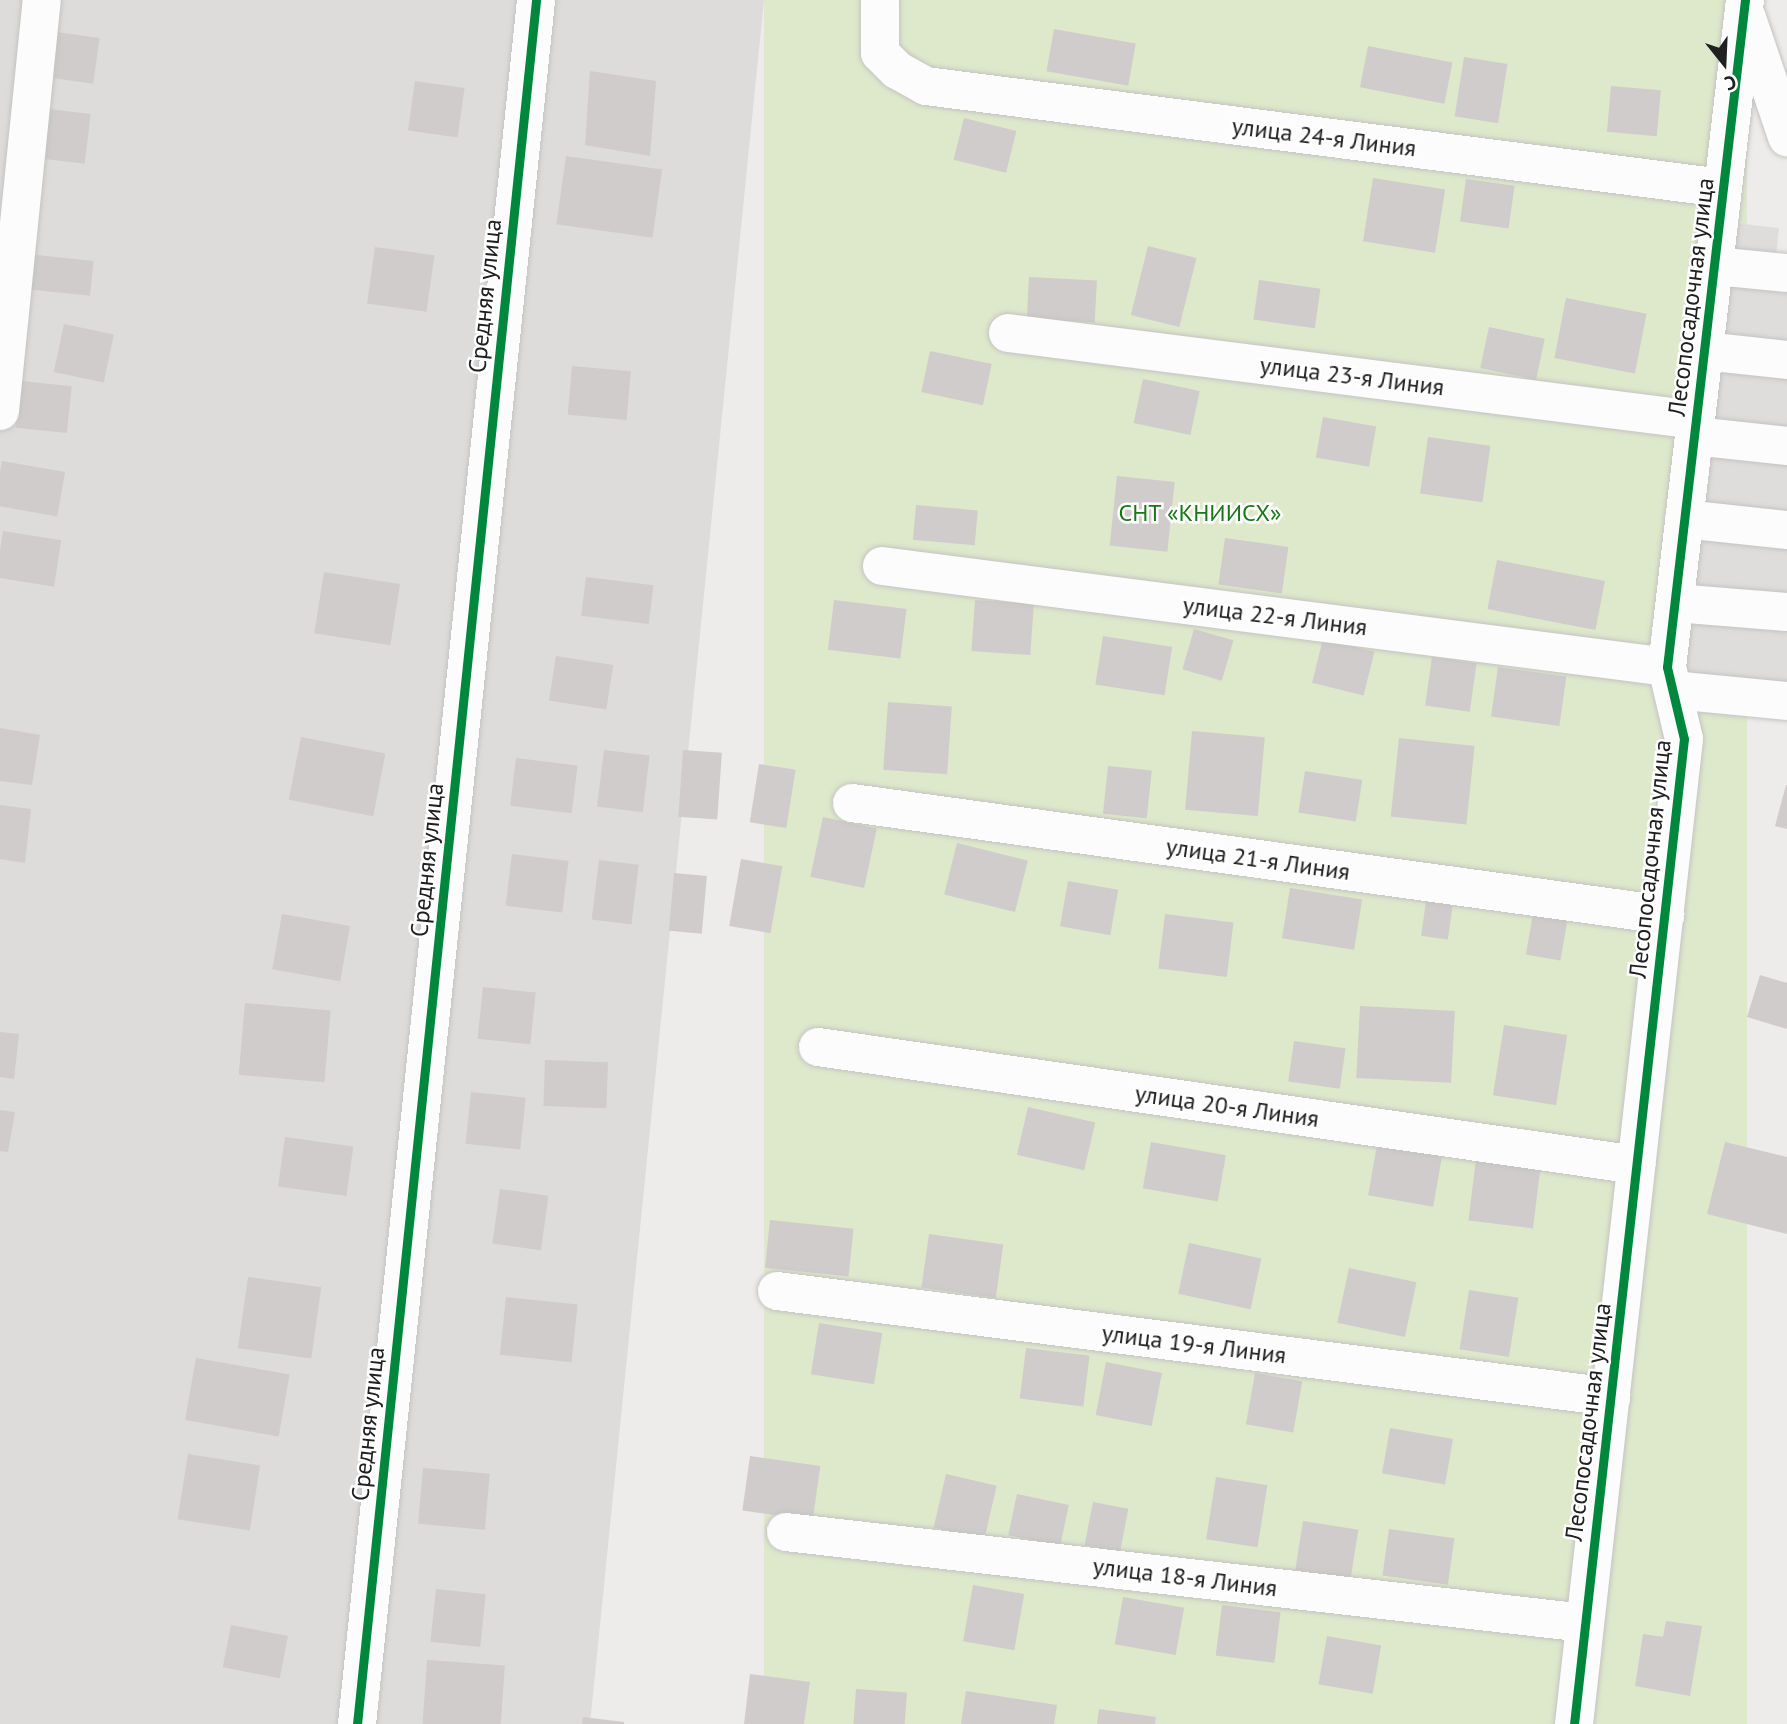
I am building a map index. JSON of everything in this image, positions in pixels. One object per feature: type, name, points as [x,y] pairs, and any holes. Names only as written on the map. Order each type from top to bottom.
[{"type":"street","points":[[0,411],[42,0]]},
{"type":"street","name":"Средняя улица","points":[[357,1724],[536,0]]},
{"type":"street","name":"улица 24-я Линия","points":[[880,0],[880,52],[897,70],[926,86],[1723,188]]},
{"type":"street","points":[[1744,5],[1787,137]]},
{"type":"street","name":"Лесопосадочная улица","points":[[1574,1724],[1685,739],[1670,678],[1675,603],[1744,5]]},
{"type":"street","points":[[1714,266],[1787,273]]},
{"type":"street","name":"улица 23-я Линия","points":[[1009,333],[1695,428],[1787,446]]},
{"type":"street","points":[[1704,351],[1787,360]]},
{"type":"street","points":[[1684,519],[1787,530]]},
{"type":"street","name":"улица 22-я Линия","points":[[882,566],[1670,678],[1787,701]]},
{"type":"street","points":[[1675,603],[1787,612]]},
{"type":"street","name":"улица 21-я Линия","points":[[852,803],[1665,915]]},
{"type":"street","name":"улица 20-я Линия","points":[[818,1046],[1637,1164]]},
{"type":"street","name":"улица 19-я Линия","points":[[777,1291],[1611,1396]]},
{"type":"street","name":"улица 18-я Линия","points":[[786,1532],[1585,1623]]},
{"type":"shaded area","points":[[0,0],[764,0],[590,1724],[0,1724]]},
{"type":"shaded area","points":[[1735,223],[1779,228],[1773,285],[1787,287],[1787,687],[1684,676]]},
{"type":"green space","name":"СНТ «КНИИСХ»","points":[[764,0],[1747,0],[1747,1724],[764,1724]]},
{"type":"building","points":[[1054,29],[1136,43],[1128,86],[1047,71]]},
{"type":"building","points":[[56,32],[100,38],[93,84],[50,78]]},
{"type":"building","points":[[1368,46],[1452,62],[1444,104],[1360,87]]},
{"type":"building","points":[[1464,57],[1507,64],[1498,123],[1455,116]]},
{"type":"building","points":[[590,71],[656,81],[650,156],[585,145]]},
{"type":"building","points":[[415,81],[465,88],[458,137],[408,131]]},
{"type":"building","points":[[1611,86],[1661,90],[1657,136],[1607,132]]},
{"type":"building","points":[[49,109],[91,114],[85,164],[43,159]]},
{"type":"building","points":[[964,118],[1016,131],[1006,173],[954,160]]},
{"type":"building","points":[[566,156],[662,169],[652,238],[556,224]]},
{"type":"building","points":[[1373,178],[1445,189],[1435,253],[1363,241]]},
{"type":"building","points":[[1466,179],[1515,186],[1509,228],[1460,222]]},
{"type":"building","points":[[1148,246],[1197,258],[1179,327],[1131,315]]},
{"type":"building","points":[[375,247],[434,255],[426,312],[367,303]]},
{"type":"building","points":[[27,254],[94,261],[90,296],[23,289]]},
{"type":"building","points":[[1029,277],[1097,281],[1095,323],[1027,319]]},
{"type":"building","points":[[1259,280],[1320,289],[1315,328],[1253,320]]},
{"type":"building","points":[[1566,298],[1646,314],[1635,374],[1554,358]]},
{"type":"building","points":[[64,324],[114,335],[104,383],[54,372]]},
{"type":"building","points":[[1489,327],[1545,339],[1536,380],[1480,368]]},
{"type":"building","points":[[930,351],[992,364],[983,405],[921,392]]},
{"type":"building","points":[[572,366],[631,371],[627,420],[568,415]]},
{"type":"building","points":[[1143,379],[1200,391],[1190,435],[1134,423]]},
{"type":"building","points":[[21,381],[72,386],[67,433],[16,428]]},
{"type":"building","points":[[1323,417],[1376,426],[1369,467],[1316,457]]},
{"type":"building","points":[[1428,437],[1490,446],[1482,502],[1420,493]]},
{"type":"building","points":[[2,461],[65,472],[57,516],[0,506]]},
{"type":"building","points":[[1117,476],[1175,482],[1167,552],[1110,546]]},
{"type":"building","points":[[916,505],[978,510],[975,545],[913,540]]},
{"type":"building","points":[[3,531],[61,540],[54,587],[0,578]]},
{"type":"building","points":[[1225,538],[1288,547],[1282,593],[1218,585]]},
{"type":"building","points":[[1497,560],[1605,581],[1595,630],[1487,609]]},
{"type":"building","points":[[324,572],[400,584],[390,645],[314,633]]},
{"type":"building","points":[[586,577],[653,585],[649,624],[581,616]]},
{"type":"building","points":[[834,600],[906,609],[900,659],[828,650]]},
{"type":"building","points":[[975,600],[1034,604],[1030,655],[971,651]]},
{"type":"building","points":[[1194,629],[1233,640],[1222,681],[1182,669]]},
{"type":"building","points":[[1103,636],[1172,647],[1164,695],[1095,684]]},
{"type":"building","points":[[1323,639],[1374,652],[1364,695],[1312,683]]},
{"type":"building","points":[[556,656],[613,665],[606,710],[549,700]]},
{"type":"building","points":[[1432,657],[1477,663],[1470,712],[1425,706]]},
{"type":"building","points":[[1498,667],[1566,677],[1559,726],[1491,717]]},
{"type":"building","points":[[888,702],[952,706],[947,774],[883,770]]},
{"type":"building","points":[[0,728],[40,735],[32,785],[0,781]]},
{"type":"building","points":[[1192,731],[1265,737],[1258,816],[1185,810]]},
{"type":"building","points":[[301,737],[385,753],[373,816],[289,800]]},
{"type":"building","points":[[1399,738],[1475,746],[1466,825],[1391,817]]},
{"type":"building","points":[[604,750],[650,756],[643,812],[597,807]]},
{"type":"building","points":[[683,750],[722,753],[717,820],[678,817]]},
{"type":"building","points":[[516,758],[578,766],[572,813],[510,806]]},
{"type":"building","points":[[759,764],[796,770],[786,828],[750,822]]},
{"type":"building","points":[[1108,766],[1152,771],[1147,818],[1103,814]]},
{"type":"building","points":[[1305,771],[1362,780],[1356,822],[1298,812]]},
{"type":"building","points":[[1787,785],[1787,829],[1775,826]]},
{"type":"building","points":[[0,805],[31,809],[25,863],[0,859]]},
{"type":"building","points":[[823,817],[877,828],[864,888],[810,877]]},
{"type":"building","points":[[957,843],[1028,861],[1015,912],[944,894]]},
{"type":"building","points":[[512,854],[569,861],[562,913],[506,906]]},
{"type":"building","points":[[741,859],[782,866],[771,933],[729,926]]},
{"type":"building","points":[[599,860],[639,865],[631,924],[592,920]]},
{"type":"building","points":[[674,873],[707,876],[702,934],[669,931]]},
{"type":"building","points":[[1068,881],[1118,890],[1110,935],[1060,926]]},
{"type":"building","points":[[1290,888],[1362,899],[1354,950],[1282,938]]},
{"type":"building","points":[[1426,901],[1453,905],[1448,939],[1421,936]]},
{"type":"building","points":[[282,914],[350,926],[340,981],[272,969]]},
{"type":"building","points":[[1165,914],[1233,922],[1227,977],[1158,969]]},
{"type":"building","points":[[1533,914],[1567,920],[1560,960],[1526,954]]},
{"type":"building","points":[[1760,975],[1787,983],[1787,1029],[1747,1017]]},
{"type":"building","points":[[483,987],[536,993],[530,1044],[478,1039]]},
{"type":"building","points":[[245,1003],[331,1010],[324,1082],[239,1075]]},
{"type":"building","points":[[1360,1006],[1455,1011],[1451,1083],[1356,1078]]},
{"type":"building","points":[[1504,1025],[1567,1035],[1556,1105],[1493,1095]]},
{"type":"building","points":[[0,1032],[19,1034],[14,1079],[0,1077]]},
{"type":"building","points":[[1294,1041],[1345,1048],[1340,1089],[1288,1082]]},
{"type":"building","points":[[545,1060],[608,1062],[606,1108],[543,1106]]},
{"type":"building","points":[[471,1092],[526,1098],[520,1149],[466,1144]]},
{"type":"building","points":[[1028,1107],[1095,1123],[1084,1170],[1017,1155]]},
{"type":"building","points":[[0,1110],[15,1112],[8,1152],[0,1151]]},
{"type":"building","points":[[285,1137],[353,1147],[346,1196],[278,1187]]},
{"type":"building","points":[[1151,1142],[1226,1155],[1218,1201],[1143,1188]]},
{"type":"building","points":[[1725,1142],[1787,1157],[1787,1234],[1707,1214]]},
{"type":"building","points":[[1377,1145],[1442,1156],[1433,1207],[1368,1195]]},
{"type":"building","points":[[1476,1159],[1541,1167],[1533,1228],[1468,1221]]},
{"type":"building","points":[[500,1189],[549,1196],[541,1250],[492,1243]]},
{"type":"building","points":[[770,1220],[854,1229],[849,1277],[765,1268]]},
{"type":"building","points":[[929,1234],[1003,1244],[996,1298],[921,1287]]},
{"type":"building","points":[[1189,1243],[1261,1258],[1251,1309],[1178,1294]]},
{"type":"building","points":[[1349,1268],[1416,1282],[1405,1337],[1337,1323]]},
{"type":"building","points":[[248,1277],[321,1287],[311,1359],[238,1348]]},
{"type":"building","points":[[1469,1290],[1518,1298],[1509,1357],[1460,1349]]},
{"type":"building","points":[[506,1297],[578,1305],[572,1362],[500,1355]]},
{"type":"building","points":[[819,1323],[882,1333],[874,1384],[811,1374]]},
{"type":"building","points":[[1026,1348],[1090,1356],[1083,1406],[1020,1399]]},
{"type":"building","points":[[196,1358],[290,1374],[279,1437],[185,1420]]},
{"type":"building","points":[[1106,1362],[1162,1373],[1152,1426],[1096,1415]]},
{"type":"building","points":[[1255,1373],[1302,1381],[1293,1433],[1246,1424]]},
{"type":"building","points":[[1390,1428],[1453,1439],[1445,1484],[1382,1473]]},
{"type":"building","points":[[188,1454],[260,1465],[250,1531],[178,1519]]},
{"type":"building","points":[[750,1456],[820,1466],[813,1520],[742,1510]]},
{"type":"building","points":[[423,1468],[490,1474],[485,1530],[418,1524]]},
{"type":"building","points":[[946,1474],[997,1486],[984,1539],[934,1528]]},
{"type":"building","points":[[1216,1477],[1267,1485],[1258,1547],[1206,1539]]},
{"type":"building","points":[[1017,1494],[1069,1505],[1060,1546],[1008,1535]]},
{"type":"building","points":[[1093,1502],[1128,1509],[1120,1552],[1085,1545]]},
{"type":"building","points":[[1303,1521],[1358,1530],[1350,1579],[1295,1570]]},
{"type":"building","points":[[1389,1529],[1454,1538],[1448,1585],[1382,1576]]},
{"type":"building","points":[[973,1585],[1024,1594],[1014,1650],[963,1641]]},
{"type":"building","points":[[436,1589],[486,1594],[480,1647],[430,1642]]},
{"type":"building","points":[[1123,1597],[1184,1608],[1176,1655],[1115,1644]]},
{"type":"building","points":[[1222,1605],[1281,1612],[1274,1663],[1216,1656]]},
{"type":"building","points":[[1666,1621],[1702,1626],[1690,1696],[1635,1686],[1643,1634],[1663,1637]]},
{"type":"building","points":[[231,1625],[288,1636],[280,1678],[223,1667]]},
{"type":"building","points":[[1327,1636],[1381,1646],[1373,1694],[1318,1684]]},
{"type":"building","points":[[427,1660],[505,1665],[501,1724],[423,1724]]},
{"type":"building","points":[[750,1674],[810,1682],[804,1724],[744,1724]]},
{"type":"building","points":[[856,1689],[907,1693],[905,1724],[854,1724]]},
{"type":"building","points":[[966,1691],[1057,1705],[1054,1724],[961,1724]]},
{"type":"building","points":[[1099,1709],[1156,1717],[1155,1724],[1097,1724]]},
{"type":"building","points":[[583,1717],[624,1722],[624,1724],[582,1724]]},
{"type":"cycle path","points":[[357,1724],[536,0]]},
{"type":"cycle path","points":[[1574,1724],[1684,739],[1667,667],[1745,0]]}]
